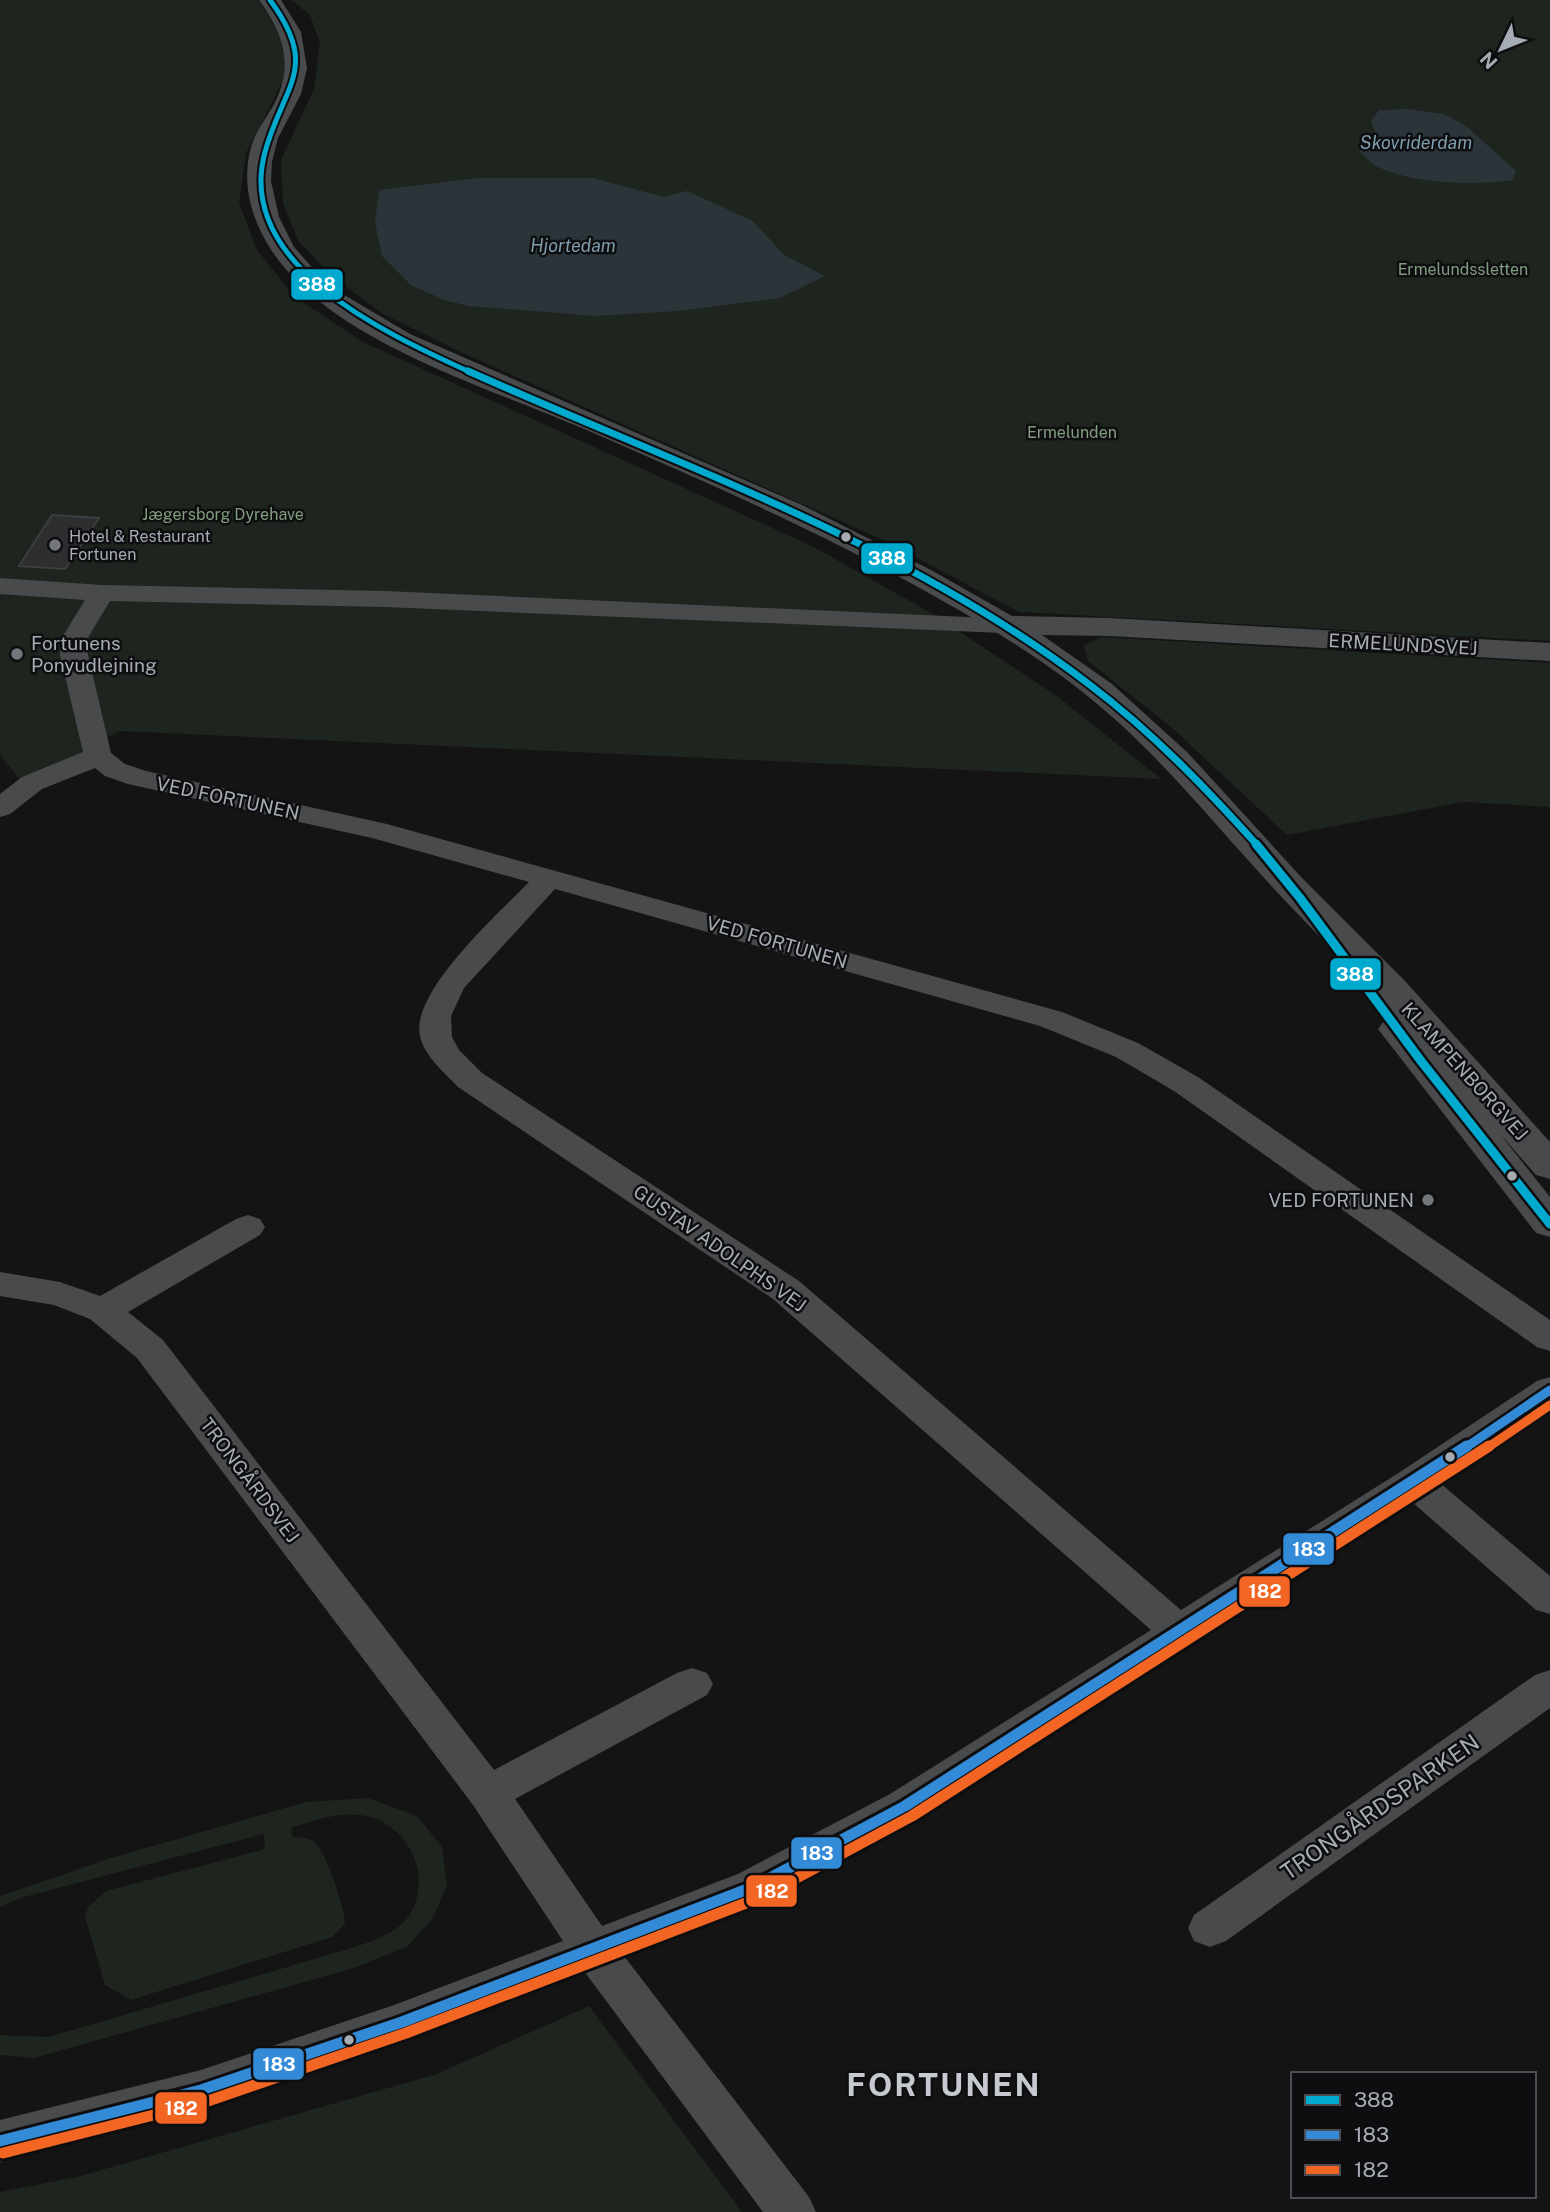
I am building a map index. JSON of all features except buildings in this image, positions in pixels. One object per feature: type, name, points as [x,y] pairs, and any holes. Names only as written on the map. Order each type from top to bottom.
[{"type":"street","name":"KLAMPENBORGVEJ","points":[[270,0],[282,14],[294,37],[297,61],[292,91],[265,143],[260,190],[265,219],[284,249],[307,277],[375,326],[427,352],[624,436],[820,525],[922,577],[1003,625],[1100,691],[1216,801],[1292,886],[1369,964],[1550,1166]]},
{"type":"street","points":[[0,586],[102,593],[74,639],[98,756],[11,789],[0,808]]},
{"type":"street","name":"ERMELUNDSVEJ","points":[[102,593],[385,599],[1003,625],[1110,626],[1550,652]]},
{"type":"street","name":"VED FORTUNEN","points":[[98,756],[115,770],[138,778],[377,830],[1051,1019],[1127,1050],[1186,1084],[1550,1338]]},
{"type":"street","name":"GUSTAV ADOLPHS VEJ","points":[[550,877],[450,985],[435,1016],[436,1037],[446,1055],[470,1080],[786,1290],[1180,1632]]},
{"type":"street","name":"KLAMPENBORGVEJ","points":[[1292,886],[1349,967],[1465,1119],[1550,1224]]},
{"type":"street","points":[[103,1310],[248,1227]]},
{"type":"street","name":"TRONGÅRDSVEJ","points":[[0,1284],[60,1294],[103,1310],[150,1349],[488,1793],[594,1950],[792,2212]]},
{"type":"street","points":[[0,2141],[201,2090],[402,2022],[753,1887],[905,1806],[1414,1482],[1550,1391]]},
{"type":"street","points":[[1414,1482],[1550,1599]]},
{"type":"street","points":[[488,1793],[692,1684]]},
{"type":"street","name":"TRONGÅRDSPARKEN","points":[[1210,1928],[1550,1686]]},
{"type":"green space","name":"Jægersborg Dyrehave","points":[[0,0],[258,0],[286,38],[284,79],[246,153],[239,203],[257,250],[295,297],[363,342],[810,545],[933,614],[1057,696],[1161,779],[119,731],[25,786],[0,755]]},
{"type":"green space","name":"Ermelunden","points":[[291,0],[1550,0],[1550,641],[1019,612],[881,539],[467,355],[383,314],[332,276],[299,242],[283,204],[281,160],[314,89],[320,43],[310,15]]},
{"type":"green space","points":[[1101,637],[1550,663],[1550,807],[1463,802],[1287,835],[1171,727],[1088,661],[1084,646]]},
{"type":"green space","points":[[368,1798],[417,1816],[442,1847],[447,1885],[433,1918],[408,1946],[354,1968],[34,2058],[0,2055],[0,2035],[49,2037],[378,1938],[405,1921],[417,1898],[419,1882],[411,1851],[391,1827],[376,1819],[343,1815],[291,1828],[293,1837],[313,1841],[322,1852],[339,1896],[345,1924],[332,1937],[131,2000],[105,1985],[85,1917],[88,1907],[106,1891],[265,1849],[264,1834],[20,1898],[0,1907],[0,1896],[111,1858],[306,1802]]},
{"type":"green space","points":[[589,2006],[742,2212],[0,2212],[0,2192],[77,2177],[437,2074]]},
{"type":"water","name":"Skovriderdam","points":[[1408,109],[1444,114],[1466,126],[1516,171],[1513,180],[1443,182],[1407,177],[1374,165],[1359,151],[1377,137],[1371,121],[1379,110]]},
{"type":"water","name":"Hjortedam","points":[[478,178],[593,178],[664,197],[687,191],[753,221],[784,255],[825,276],[780,298],[679,311],[594,316],[469,306],[444,300],[411,285],[382,256],[375,222],[379,190]]},
{"type":"transit line","name":"388","points":[[270,0],[290,30],[295,43],[296,67],[264,154],[261,191],[270,227],[300,270],[326,291],[382,327],[456,366],[696,467],[790,510],[927,580],[1015,632],[1091,685],[1195,778],[1258,847],[1300,898],[1421,1061],[1550,1224]]},
{"type":"transit line","name":"183","points":[[0,2141],[201,2090],[402,2022],[753,1887],[905,1806],[1414,1482],[1550,1390]]},
{"type":"transit line","name":"182","points":[[3,2153],[205,2102],[406,2033],[759,1898],[912,1816],[1421,1492],[1550,1405]]},
{"type":"place","name":"Hotel & Restaurant Fortunen","points":[[55,545]]},
{"type":"place","name":"Fortunens Ponyudlejning","points":[[17,654]]},
{"type":"place","name":"VED FORTUNEN","points":[[1428,1200]]},
{"type":"district","name":"FORTUNEN","points":[[944,2085]]},
{"type":"park label","name":"Ermelundssletten","points":[[1463,269]]}]
